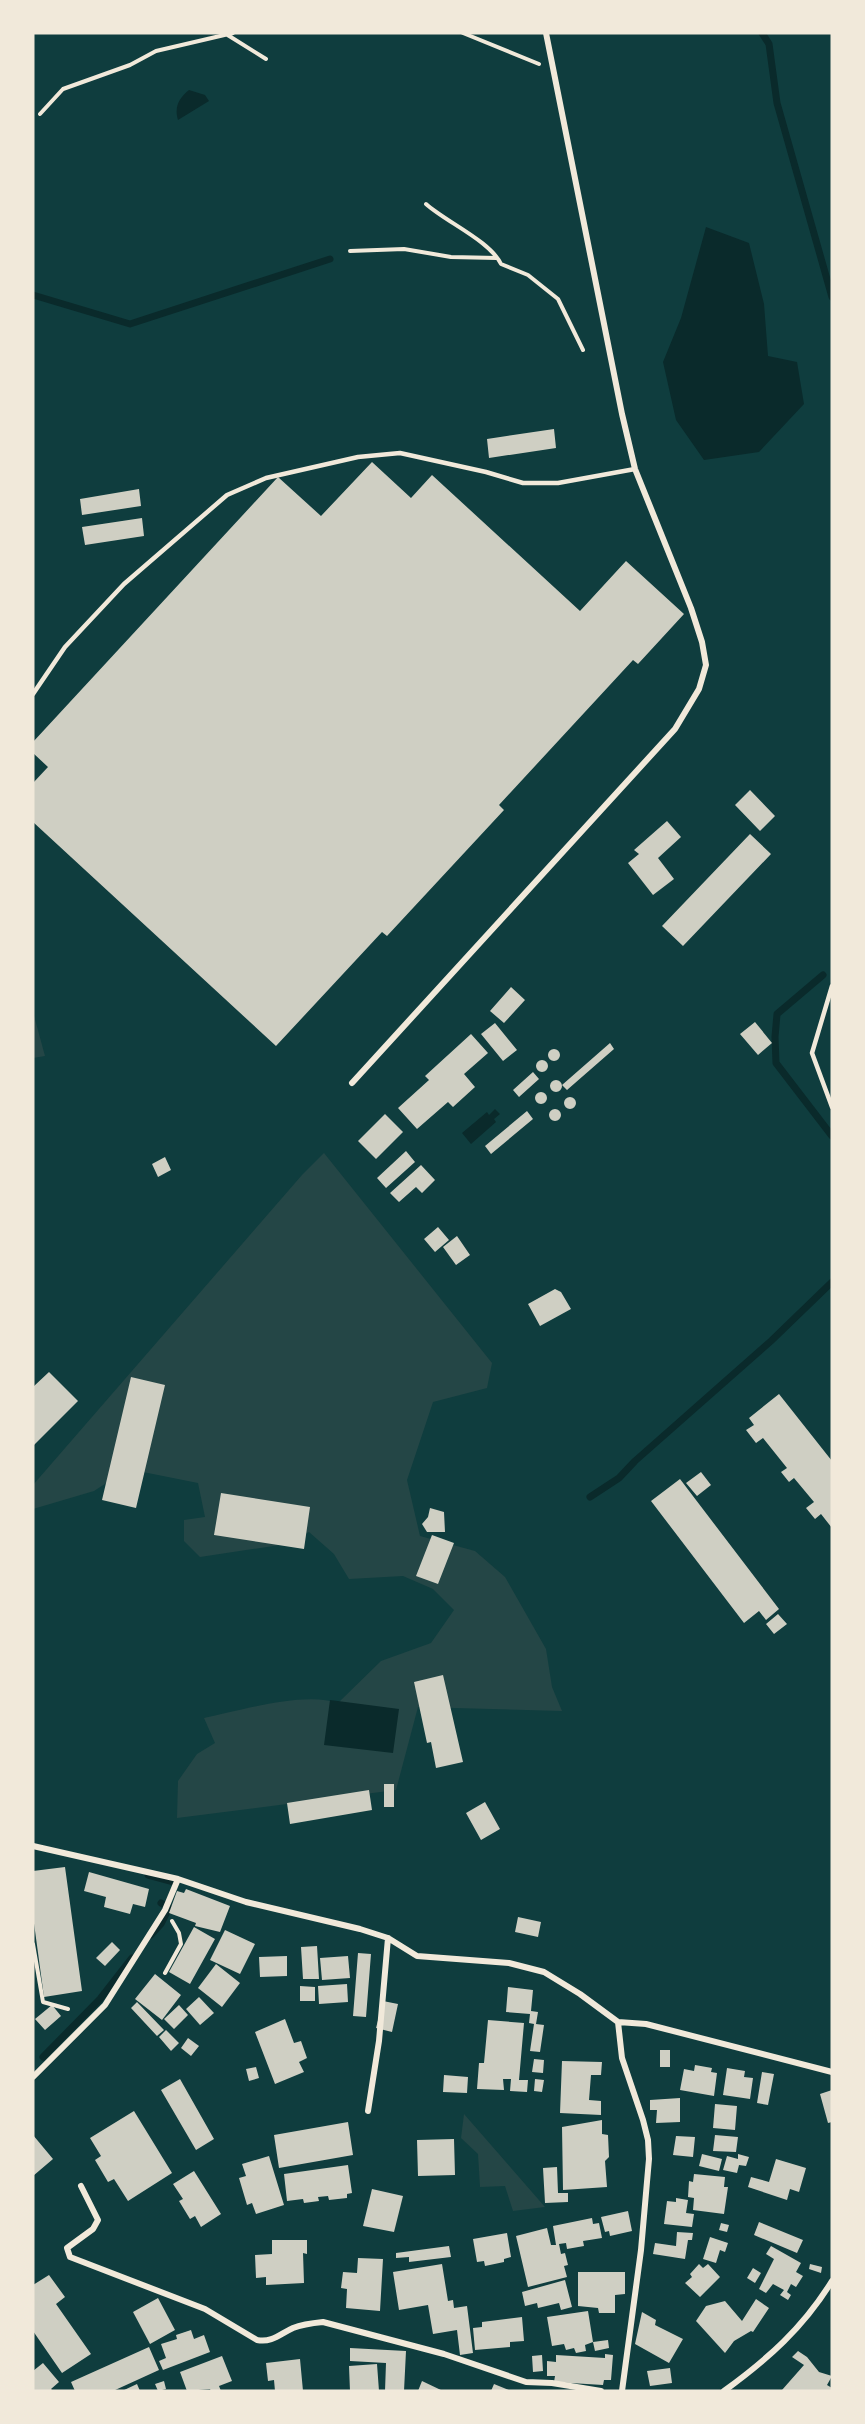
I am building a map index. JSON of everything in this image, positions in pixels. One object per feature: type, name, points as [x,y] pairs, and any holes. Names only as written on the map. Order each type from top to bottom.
[{"type":"street","points":[[352,1083],[675,729],[699,689],[706,665],[702,642],[691,608],[635,469],[546,33]]},
{"type":"street","points":[[33,1846],[178,1879],[246,1902],[388,1938],[417,1956],[509,1963],[544,1972],[580,1994],[618,2022],[646,2024],[832,2072]]},
{"type":"street","points":[[33,2077],[105,2005],[165,1910],[178,1879]]},
{"type":"street","points":[[368,2111],[379,2041],[388,1938]]},
{"type":"street","points":[[618,2022],[621,2058],[643,2120],[648,2140],[649,2159],[642,2240],[622,2391]]},
{"type":"street","points":[[81,2186],[98,2220],[93,2229],[67,2248],[70,2257],[205,2309],[257,2340],[266,2342],[294,2328],[309,2323],[323,2322],[444,2355],[526,2382],[601,2391]]},
{"type":"street","points":[[724,2391],[757,2367],[796,2331],[814,2310],[832,2281]]},
{"type":"lane","points":[[33,694],[65,647],[124,584],[227,495],[266,478],[358,457],[400,453],[486,472],[523,483],[558,483],[635,469]]},
{"type":"lane","points":[[832,986],[812,1053],[832,1107]]},
{"type":"path","points":[[40,114],[63,89],[130,64],[156,51],[233,33]]},
{"type":"path","points":[[463,33],[553,70]]},
{"type":"path","points":[[225,34],[266,59]]},
{"type":"path","points":[[426,204],[437,214],[468,233],[498,258],[501,264],[528,275],[558,299],[583,350]]},
{"type":"path","points":[[350,251],[404,249],[451,257],[498,258]]},
{"type":"path","points":[[165,1910],[179,1933],[181,1944],[165,1973]]},
{"type":"path","points":[[33,1944],[35,1968],[43,2002],[68,2009]]},
{"type":"shaded area","points":[[189,90],[205,95],[209,101],[178,120],[178,103]]},
{"type":"shaded area","points":[[706,227],[749,243],[764,304],[768,356],[797,362],[804,404],[759,452],[704,460],[676,420],[663,362],[681,318]]},
{"type":"shaded area","points":[[33,1012],[45,1056],[33,1058]]},
{"type":"shaded area","points":[[495,1109],[500,1114],[494,1119],[496,1122],[471,1144],[462,1133],[487,1112],[489,1115]]},
{"type":"shaded area","points":[[324,1153],[492,1363],[487,1388],[433,1402],[407,1480],[420,1536],[475,1551],[505,1577],[546,1649],[552,1687],[562,1711],[418,1707],[396,1790],[177,1818],[178,1781],[197,1754],[215,1743],[204,1718],[290,1701],[308,1699],[338,1703],[381,1661],[431,1643],[454,1610],[433,1589],[403,1576],[349,1579],[334,1554],[309,1532],[280,1545],[200,1557],[184,1541],[184,1520],[205,1517],[198,1483],[128,1469],[94,1491],[33,1509],[33,1485],[302,1175]]},
{"type":"shaded area","points":[[330,1700],[399,1709],[393,1753],[324,1745]]},
{"type":"shaded area","points":[[464,2114],[545,2207],[513,2211],[505,2186],[480,2187],[478,2154],[461,2138]]},
{"type":"building","points":[[554,429],[556,448],[489,458],[487,439]]},
{"type":"building","points":[[372,462],[411,498],[432,475],[580,611],[626,561],[684,614],[638,664],[633,660],[499,805],[504,810],[387,936],[382,932],[276,1046],[33,822],[33,783],[48,767],[33,753],[33,742],[278,477],[321,516]]},
{"type":"building","points":[[139,489],[141,506],[82,515],[80,499]]},
{"type":"building","points":[[142,518],[144,536],[85,545],[82,527]]},
{"type":"building","points":[[750,790],[775,816],[760,831],[735,805]]},
{"type":"building","points":[[667,821],[681,837],[658,858],[674,879],[653,895],[628,863],[639,854],[634,850]]},
{"type":"building","points":[[750,834],[771,854],[683,946],[662,926]]},
{"type":"building","points":[[511,987],[525,1000],[504,1023],[490,1011]]},
{"type":"building","points":[[755,1022],[772,1043],[758,1055],[740,1034]]},
{"type":"building","points":[[495,1023],[517,1050],[503,1061],[481,1034]]},
{"type":"building","points":[[471,1034],[488,1053],[464,1074],[475,1087],[453,1107],[448,1102],[417,1129],[398,1108],[429,1080],[425,1076]]},
{"type":"building","points":[[610,1043],[614,1049],[567,1090],[562,1085]]},
{"type":"building","points":[[556,1049],[560,1055],[556,1061],[552,1061],[548,1053]]},
{"type":"building","points":[[544,1060],[548,1066],[544,1072],[540,1072],[536,1064]]},
{"type":"building","points":[[533,1072],[539,1079],[519,1097],[513,1090]]},
{"type":"building","points":[[558,1080],[562,1086],[558,1092],[554,1092],[550,1084]]},
{"type":"building","points":[[543,1092],[547,1098],[543,1104],[539,1104],[535,1096]]},
{"type":"building","points":[[572,1097],[576,1103],[572,1109],[568,1109],[564,1101]]},
{"type":"building","points":[[557,1109],[561,1115],[557,1121],[553,1121],[549,1113]]},
{"type":"building","points":[[527,1111],[533,1119],[491,1154],[485,1146]]},
{"type":"building","points":[[385,1114],[403,1132],[376,1159],[358,1141]]},
{"type":"building","points":[[406,1151],[415,1162],[386,1188],[377,1178]]},
{"type":"building","points":[[165,1157],[171,1170],[158,1177],[152,1164]]},
{"type":"building","points":[[421,1165],[435,1180],[422,1193],[416,1187],[399,1202],[390,1193]]},
{"type":"building","points":[[438,1227],[449,1240],[435,1252],[424,1239]]},
{"type":"building","points":[[457,1236],[470,1255],[456,1265],[443,1247]]},
{"type":"building","points":[[555,1289],[561,1292],[571,1309],[540,1326],[528,1304]]},
{"type":"building","points":[[49,1372],[78,1401],[33,1446],[33,1387]]},
{"type":"building","points":[[131,1377],[165,1385],[136,1508],[102,1500]]},
{"type":"building","points":[[779,1394],[832,1461],[832,1528],[821,1514],[815,1519],[806,1508],[814,1502],[794,1478],[789,1482],[781,1472],[787,1468],[763,1438],[756,1443],[746,1430],[754,1425],[749,1418]]},
{"type":"building","points":[[701,1472],[711,1485],[697,1496],[686,1483]]},
{"type":"building","points":[[680,1479],[779,1609],[766,1620],[759,1611],[744,1623],[651,1501]]},
{"type":"building","points":[[221,1493],[310,1507],[304,1549],[214,1535]]},
{"type":"building","points":[[430,1508],[444,1512],[445,1532],[427,1532],[422,1524],[428,1517]]},
{"type":"building","points":[[432,1535],[454,1543],[438,1584],[416,1576]]},
{"type":"building","points":[[778,1614],[787,1624],[774,1634],[766,1624]]},
{"type":"building","points":[[443,1675],[463,1762],[436,1768],[431,1742],[427,1743],[414,1682]]},
{"type":"building","points":[[384,1784],[394,1784],[394,1807],[384,1807]]},
{"type":"building","points":[[369,1790],[372,1810],[290,1824],[287,1803]]},
{"type":"building","points":[[485,1802],[500,1829],[481,1840],[466,1813]]},
{"type":"building","points":[[65,1867],[82,1991],[44,1997],[33,1916],[33,1871]]},
{"type":"building","points":[[89,1872],[149,1889],[145,1907],[133,1904],[130,1914],[104,1907],[106,1897],[84,1891]]},
{"type":"building","points":[[186,1889],[230,1906],[220,1932],[195,1926],[196,1923],[169,1913],[177,1891],[184,1893]]},
{"type":"building","points":[[518,1917],[541,1922],[538,1937],[515,1932]]},
{"type":"building","points":[[194,1927],[215,1939],[190,1984],[169,1972]]},
{"type":"building","points":[[225,1930],[255,1944],[240,1974],[210,1960]]},
{"type":"building","points":[[112,1942],[120,1950],[105,1966],[96,1958]]},
{"type":"building","points":[[317,1946],[319,1979],[303,1979],[301,1947]]},
{"type":"building","points":[[358,1953],[371,1954],[366,2017],[353,2016]]},
{"type":"building","points":[[287,1956],[287,1976],[260,1977],[259,1957]]},
{"type":"building","points":[[348,1956],[350,1978],[322,1980],[320,1958]]},
{"type":"building","points":[[216,1964],[240,1983],[222,2007],[198,1988]]},
{"type":"building","points":[[155,1974],[181,1995],[162,2020],[135,1999]]},
{"type":"building","points":[[347,1984],[348,2002],[319,2004],[318,1986]]},
{"type":"building","points":[[300,1986],[315,1987],[315,2001],[300,2001]]},
{"type":"building","points":[[508,1987],[533,1990],[531,2011],[538,2012],[536,2024],[544,2025],[540,2052],[530,2051],[534,2024],[529,2023],[530,2014],[506,2012]]},
{"type":"building","points":[[199,1997],[214,2013],[200,2025],[186,2009]]},
{"type":"building","points":[[383,2001],[398,2004],[392,2032],[376,2028]]},
{"type":"building","points":[[137,2002],[164,2030],[157,2036],[131,2008]]},
{"type":"building","points":[[52,2005],[61,2016],[45,2030],[35,2019]]},
{"type":"building","points":[[179,2005],[188,2015],[174,2029],[164,2019]]},
{"type":"building","points":[[285,2019],[294,2043],[301,2041],[307,2058],[299,2062],[304,2072],[275,2084],[255,2032]]},
{"type":"building","points":[[488,2020],[524,2023],[519,2080],[528,2080],[527,2092],[510,2091],[511,2079],[503,2079],[504,2090],[477,2089],[479,2063],[484,2063]]},
{"type":"building","points":[[166,2030],[179,2043],[171,2051],[159,2037]]},
{"type":"building","points":[[188,2038],[199,2046],[191,2056],[181,2048]]},
{"type":"building","points":[[660,2050],[670,2050],[670,2067],[660,2067]]},
{"type":"building","points":[[534,2059],[544,2060],[543,2073],[532,2072]]},
{"type":"building","points":[[562,2061],[602,2062],[601,2075],[591,2075],[589,2100],[601,2101],[601,2115],[560,2113]]},
{"type":"building","points":[[695,2065],[712,2068],[711,2072],[717,2073],[714,2096],[680,2090],[684,2069],[694,2071]]},
{"type":"building","points":[[256,2067],[259,2078],[249,2081],[246,2069]]},
{"type":"building","points":[[727,2068],[745,2071],[744,2077],[753,2078],[750,2099],[723,2095]]},
{"type":"building","points":[[762,2072],[774,2074],[768,2105],[757,2103]]},
{"type":"building","points":[[444,2075],[468,2077],[467,2093],[443,2092]]},
{"type":"building","points":[[180,2079],[214,2139],[196,2150],[161,2090]]},
{"type":"building","points":[[535,2079],[544,2080],[542,2092],[534,2091]]},
{"type":"building","points":[[832,2090],[832,2122],[828,2123],[820,2094]]},
{"type":"building","points":[[680,2098],[680,2122],[656,2123],[657,2110],[650,2110],[650,2100]]},
{"type":"building","points":[[715,2104],[737,2106],[735,2130],[713,2128]]},
{"type":"building","points":[[134,2111],[172,2173],[128,2201],[114,2179],[108,2182],[95,2160],[101,2156],[90,2138]]},
{"type":"building","points":[[602,2120],[602,2134],[608,2135],[609,2157],[605,2161],[607,2187],[563,2190],[562,2127]]},
{"type":"building","points":[[348,2122],[353,2155],[279,2168],[274,2135]]},
{"type":"building","points":[[33,2135],[53,2159],[33,2176]]},
{"type":"building","points":[[715,2135],[738,2137],[736,2152],[713,2151]]},
{"type":"building","points":[[676,2136],[695,2137],[693,2157],[673,2155]]},
{"type":"building","points":[[454,2139],[455,2175],[418,2176],[417,2140]]},
{"type":"building","points":[[702,2154],[722,2159],[719,2171],[699,2166]]},
{"type":"building","points":[[738,2154],[749,2157],[746,2166],[739,2165],[737,2173],[723,2170],[727,2156],[738,2159]]},
{"type":"building","points":[[269,2156],[284,2205],[256,2214],[252,2203],[247,2205],[239,2178],[246,2176],[242,2164]]},
{"type":"building","points":[[776,2159],[806,2168],[799,2192],[790,2189],[787,2200],[748,2187],[751,2177],[769,2182]]},
{"type":"building","points":[[348,2165],[352,2193],[347,2194],[347,2198],[329,2200],[328,2196],[318,2197],[319,2201],[304,2203],[303,2199],[287,2201],[284,2174]]},
{"type":"building","points":[[557,2167],[558,2193],[568,2193],[568,2202],[545,2203],[543,2168]]},
{"type":"building","points":[[194,2171],[221,2214],[201,2227],[195,2216],[190,2219],[179,2201],[183,2199],[173,2184]]},
{"type":"building","points":[[694,2174],[725,2177],[724,2187],[728,2187],[724,2214],[693,2210],[694,2198],[688,2197],[689,2181],[693,2182]]},
{"type":"building","points":[[372,2189],[403,2196],[394,2232],[363,2226]]},
{"type":"building","points":[[676,2198],[688,2200],[686,2213],[694,2214],[692,2227],[664,2224],[667,2201],[676,2202]]},
{"type":"building","points":[[628,2211],[632,2231],[610,2236],[609,2231],[605,2232],[601,2217]]},
{"type":"building","points":[[592,2218],[593,2224],[599,2223],[602,2238],[583,2241],[584,2246],[567,2249],[566,2243],[559,2244],[561,2254],[565,2253],[568,2265],[564,2266],[567,2277],[528,2287],[516,2236],[547,2228],[551,2245],[556,2245],[553,2226]]},
{"type":"building","points":[[759,2222],[803,2240],[797,2253],[754,2235]]},
{"type":"building","points":[[721,2223],[729,2225],[727,2232],[719,2230]]},
{"type":"building","points":[[677,2232],[693,2233],[692,2240],[688,2240],[685,2259],[653,2254],[655,2243],[676,2246]]},
{"type":"building","points":[[507,2233],[511,2257],[504,2259],[504,2262],[485,2266],[484,2261],[477,2262],[473,2239]]},
{"type":"building","points":[[710,2237],[728,2243],[725,2252],[720,2250],[716,2263],[703,2259]]},
{"type":"building","points":[[272,2240],[307,2240],[307,2254],[303,2253],[304,2283],[266,2285],[266,2277],[256,2278],[255,2255],[272,2254]]},
{"type":"building","points":[[449,2246],[451,2257],[409,2262],[409,2257],[396,2258],[396,2253]]},
{"type":"building","points":[[771,2246],[801,2263],[796,2272],[803,2276],[796,2287],[791,2284],[787,2292],[791,2295],[788,2300],[780,2295],[784,2290],[773,2284],[766,2293],[759,2289],[774,2259],[766,2254]]},
{"type":"building","points":[[358,2258],[383,2259],[380,2311],[346,2308],[347,2289],[341,2288],[343,2272],[357,2273]]},
{"type":"building","points":[[442,2264],[448,2301],[453,2300],[454,2308],[467,2306],[473,2353],[460,2355],[457,2330],[433,2334],[428,2305],[399,2310],[393,2272]]},
{"type":"building","points":[[699,2264],[703,2268],[708,2264],[720,2277],[700,2297],[685,2283],[692,2277],[690,2274]]},
{"type":"building","points":[[810,2264],[822,2267],[821,2273],[809,2269]]},
{"type":"building","points":[[753,2268],[761,2273],[755,2283],[747,2278]]},
{"type":"building","points":[[578,2272],[625,2272],[625,2294],[615,2295],[615,2313],[599,2313],[598,2308],[578,2306]]},
{"type":"building","points":[[49,2275],[65,2297],[56,2304],[91,2354],[62,2373],[33,2331],[33,2285]]},
{"type":"building","points":[[565,2280],[572,2307],[561,2310],[559,2303],[538,2308],[537,2303],[525,2306],[522,2292]]},
{"type":"building","points":[[158,2298],[175,2330],[150,2344],[133,2312]]},
{"type":"building","points":[[756,2299],[769,2308],[753,2332],[734,2341],[725,2353],[696,2321],[706,2306],[725,2301],[742,2321]]},
{"type":"building","points":[[588,2311],[593,2342],[585,2345],[586,2351],[576,2353],[574,2348],[566,2350],[564,2344],[552,2346],[547,2317]]},
{"type":"building","points":[[642,2312],[656,2320],[655,2325],[683,2339],[669,2363],[635,2344]]},
{"type":"building","points":[[522,2317],[524,2341],[510,2342],[510,2347],[475,2350],[473,2328],[482,2327],[482,2322]]},
{"type":"building","points":[[191,2330],[194,2339],[204,2335],[210,2352],[163,2370],[159,2361],[166,2358],[161,2344],[177,2339],[176,2335]]},
{"type":"building","points":[[608,2340],[609,2348],[595,2351],[593,2342]]},
{"type":"building","points":[[149,2347],[159,2370],[113,2391],[75,2391],[71,2382]]},
{"type":"building","points":[[350,2348],[406,2351],[404,2391],[385,2391],[386,2363],[350,2361]]},
{"type":"building","points":[[798,2351],[807,2357],[819,2372],[832,2376],[827,2385],[832,2388],[832,2391],[782,2390],[804,2365],[792,2357]]},
{"type":"building","points":[[605,2354],[613,2355],[611,2380],[604,2380],[603,2385],[554,2382],[555,2376],[547,2376],[547,2361],[556,2362],[556,2355],[605,2358]]},
{"type":"building","points":[[542,2355],[543,2371],[533,2372],[532,2356]]},
{"type":"building","points":[[222,2356],[232,2381],[219,2386],[221,2391],[210,2389],[187,2391],[180,2372]]},
{"type":"building","points":[[300,2359],[303,2391],[275,2391],[274,2380],[268,2381],[266,2363]]},
{"type":"building","points":[[43,2363],[59,2382],[51,2389],[53,2391],[33,2391],[33,2371]]},
{"type":"building","points":[[377,2364],[379,2391],[350,2391],[349,2366]]},
{"type":"building","points":[[670,2368],[672,2383],[650,2386],[647,2371]]},
{"type":"building","points":[[164,2381],[166,2389],[158,2391],[155,2384]]},
{"type":"building","points":[[422,2381],[443,2391],[418,2391]]},
{"type":"building","points":[[137,2384],[140,2391],[122,2391]]},
{"type":"building","points":[[494,2384],[511,2391],[491,2391]]},
{"type":"waterway","points":[[762,33],[769,44],[777,103],[832,297]]},
{"type":"waterway","points":[[33,295],[130,324],[330,259]]},
{"type":"waterway","points":[[823,975],[777,1014],[776,1063],[832,1136]]},
{"type":"waterway","points":[[590,1497],[619,1478],[635,1461],[771,1341],[832,1282]]},
{"type":"waterway","points":[[148,1875],[174,1882]]},
{"type":"waterway","points":[[151,1935],[161,1924],[169,1908],[161,1903]]},
{"type":"waterway","points":[[43,2057],[100,1999],[132,1958]]}]
